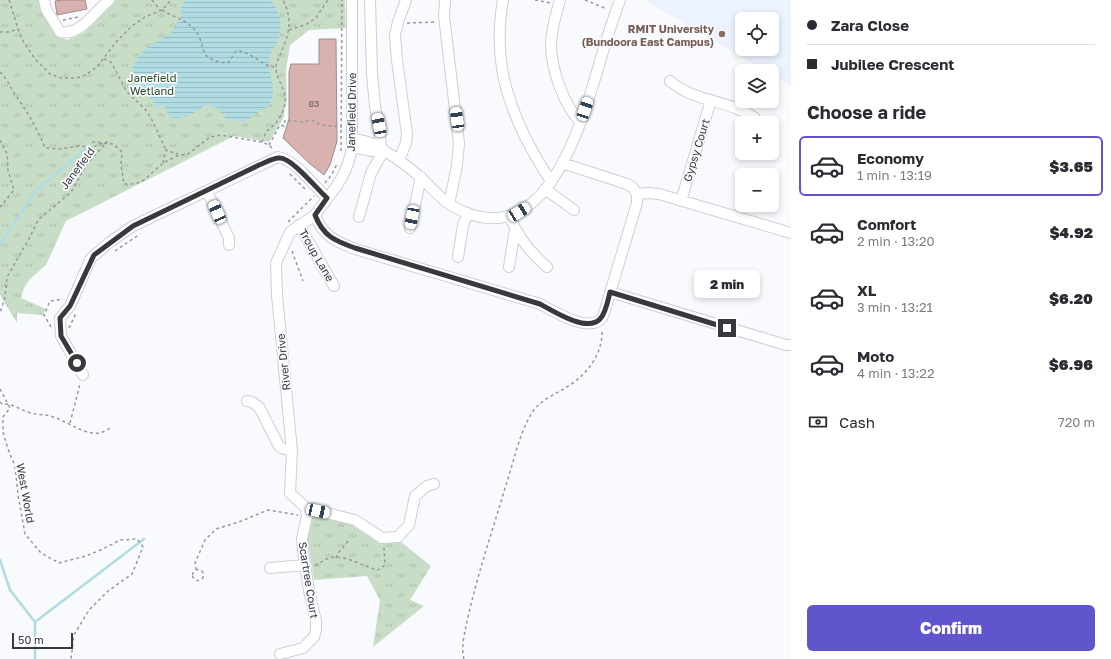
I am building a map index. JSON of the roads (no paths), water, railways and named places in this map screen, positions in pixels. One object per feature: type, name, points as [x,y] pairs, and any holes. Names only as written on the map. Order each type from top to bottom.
[{"type":"street","points":[[44,0],[46,9],[60,32],[67,34],[82,27],[108,0]]},
{"type":"street","name":"Janefield Drive","points":[[307,220],[340,182],[350,157],[352,143],[352,0]]},
{"type":"street","points":[[359,216],[370,173],[382,150],[375,106],[372,74],[370,0]]},
{"type":"street","points":[[399,160],[405,147],[407,134],[395,35],[406,0]]},
{"type":"street","points":[[445,0],[445,22],[459,143],[457,166],[450,204]]},
{"type":"street","points":[[503,0],[500,20],[500,49],[505,86],[522,129],[542,168],[548,185],[574,210]]},
{"type":"street","points":[[352,143],[372,151],[382,150],[399,160],[420,177],[436,194],[450,204],[468,212],[488,217],[510,216],[526,208],[548,185],[570,149],[581,122],[620,0]]},
{"type":"street","points":[[560,1],[552,37],[552,59],[564,96],[574,115],[581,122]]},
{"type":"street","points":[[670,81],[681,90],[742,110],[752,116]]},
{"type":"street","name":"Gypsy Court","points":[[681,201],[711,100]]},
{"type":"street","points":[[83,374],[61,336],[60,318],[70,306],[94,255],[133,226],[278,157],[283,158],[293,164],[327,198]]},
{"type":"street","points":[[307,220],[319,224],[325,233],[339,242],[355,248],[540,304],[562,316],[576,321],[586,324],[596,323],[602,318],[607,303],[637,203],[637,194],[631,186],[562,163]]},
{"type":"street","points":[[410,228],[420,177]]},
{"type":"street","points":[[207,191],[229,238],[229,245]]},
{"type":"street","points":[[637,194],[654,193],[791,233]]},
{"type":"street","points":[[458,257],[463,225],[468,212]]},
{"type":"street","points":[[510,216],[515,229],[534,254],[547,267]]},
{"type":"street","name":"Troup Lane","points":[[307,220],[334,286]]},
{"type":"street","name":"River Drive","points":[[307,220],[290,232],[276,263],[277,295],[292,451],[290,492],[307,512]]},
{"type":"street","points":[[509,266],[515,229]]},
{"type":"street","points":[[610,292],[789,346]]},
{"type":"street","points":[[247,401],[256,404],[259,407],[279,446],[292,451]]},
{"type":"street","points":[[307,512],[355,520],[382,538],[398,537],[409,525],[415,496],[427,486],[434,484]]},
{"type":"street","name":"Scartree Court","points":[[280,654],[302,648],[314,637],[316,630],[316,621],[309,591],[302,539],[307,512]]},
{"type":"street","points":[[270,568],[305,566]]},
{"type":"water","points":[[187,0],[270,0],[274,5],[279,15],[281,26],[277,43],[269,59],[273,94],[272,100],[267,108],[245,121],[226,119],[218,109],[208,104],[185,117],[169,117],[164,106],[157,107],[147,94],[133,85],[132,69],[139,55],[151,45],[171,33],[182,15],[181,5]]},
{"type":"waterway","points":[[0,244],[35,192],[87,147]]},
{"type":"waterway","points":[[35,622],[144,539]]},
{"type":"waterway","points":[[0,560],[10,590],[35,622],[35,659]]},
{"type":"place","name":"RMIT University (Bundoora East Campus)","points":[[722,34]]},
{"type":"park label","name":"Janefield Wetland","points":[[152,83]]}]
